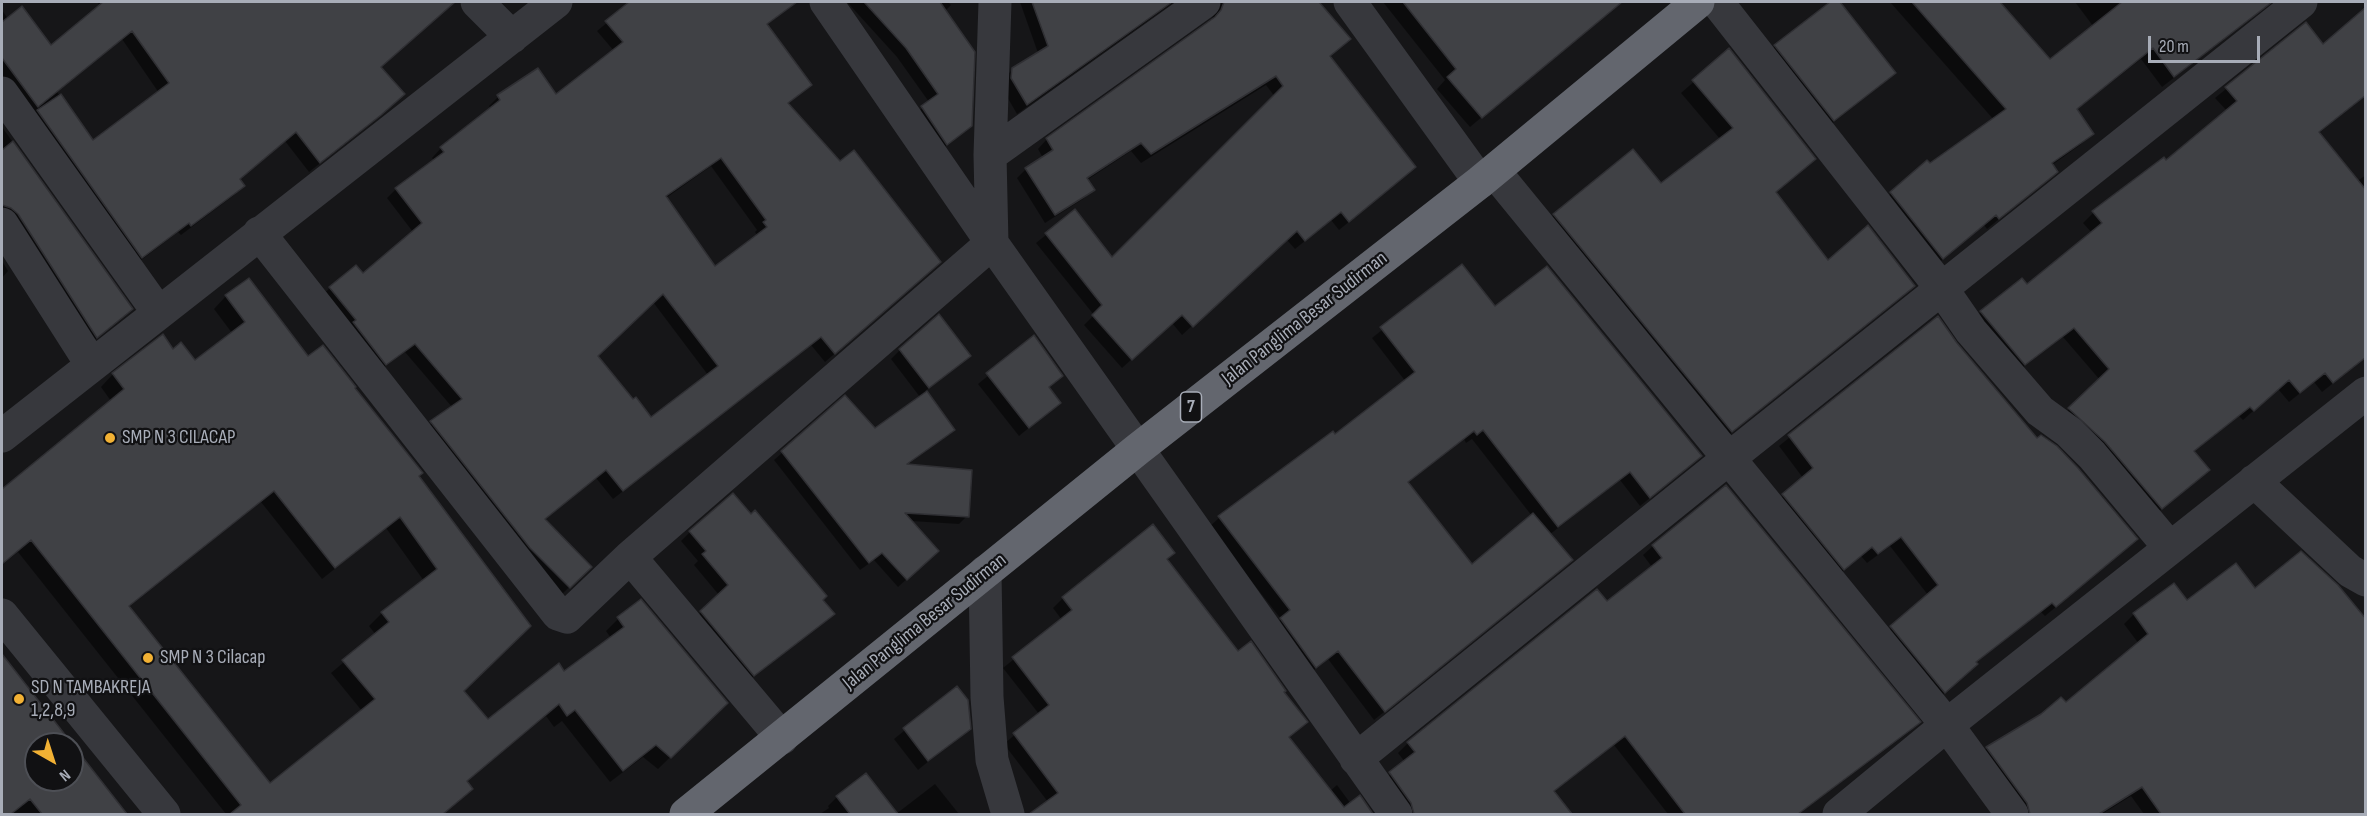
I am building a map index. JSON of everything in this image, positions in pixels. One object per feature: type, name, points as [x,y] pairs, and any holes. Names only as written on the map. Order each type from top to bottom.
[{"type":"highway","name":"Jalan Panglima Besar Sudirman","points":[[686,814],[1138,449],[1487,176],[1698,2]]},
{"type":"street","points":[[477,2],[512,37]]},
{"type":"street","points":[[2,436],[556,2]]},
{"type":"street","points":[[826,2],[992,243],[1396,814]]},
{"type":"street","points":[[992,243],[990,154],[994,2]]},
{"type":"street","points":[[990,154],[1204,2]]},
{"type":"street","points":[[1350,2],[1487,176],[1728,459],[1947,725],[2012,814]]},
{"type":"street","points":[[1717,2],[1942,288],[1971,330],[2040,411],[2069,432],[2092,455],[2170,548]]},
{"type":"street","points":[[1356,759],[2301,2]]},
{"type":"street","points":[[2,93],[159,312]]},
{"type":"street","points":[[2,224],[92,365]]},
{"type":"street","points":[[259,233],[558,614],[567,617],[630,557],[992,243]]},
{"type":"street","points":[[1839,814],[1947,725],[2366,393]]},
{"type":"street","points":[[2254,481],[2350,572],[2366,580]]},
{"type":"street","points":[[630,557],[782,738]]},
{"type":"street","points":[[985,572],[987,697],[992,760],[1008,814]]},
{"type":"street","points":[[2,615],[164,814]]},
{"type":"building","points":[[103,2],[455,2],[381,67],[405,94],[381,115],[320,163],[296,132],[240,179],[245,186],[191,226],[189,223],[142,258],[37,110],[61,94],[93,140],[169,83],[132,31],[38,107],[2,58],[2,22],[22,6],[51,45]]},
{"type":"building","points":[[629,2],[797,2],[767,24],[812,85],[788,103],[840,161],[854,150],[941,262],[835,354],[821,337],[623,491],[606,470],[545,519],[592,567],[570,588],[530,548],[430,421],[462,399],[415,344],[386,365],[353,322],[356,320],[329,287],[356,265],[363,273],[422,223],[395,188],[444,152],[440,147],[500,100],[497,95],[538,68],[556,94],[623,42],[605,21]],"holes":[[[721,158],[766,220],[763,222],[767,227],[715,266],[666,196]],[[663,294],[718,366],[651,417],[598,356]]]},
{"type":"building","points":[[864,2],[940,2],[975,52],[972,126],[947,145],[921,106],[938,94],[906,48]]},
{"type":"building","points":[[1032,2],[1172,2],[1027,105],[1011,78],[1012,68],[1048,46]]},
{"type":"building","points":[[1224,2],[1319,2],[1351,39],[1330,56],[1416,167],[1349,222],[1341,212],[1305,241],[1297,231],[1193,327],[1182,315],[1132,360],[1092,315],[1102,305],[1045,233],[1075,209],[1112,257],[1283,86],[1276,76],[1151,154],[1141,143],[1087,178],[1095,190],[1055,215],[1025,168],[1053,150],[1046,138],[1215,17]]},
{"type":"building","points":[[1403,2],[1622,2],[1482,118],[1447,77],[1456,69]]},
{"type":"building","points":[[1830,2],[1840,2],[1896,73],[1834,121],[1774,45]]},
{"type":"building","points":[[1912,2],[2000,2],[2050,59],[2122,2],[2272,2],[2174,77],[2153,48],[2077,109],[2094,134],[2052,163],[2058,172],[1999,219],[1996,215],[1943,259],[1890,192],[1927,160],[1930,163],[2006,109]]},
{"type":"building","points":[[2366,7],[2366,95],[2319,132],[2366,190],[2366,357],[2333,383],[2325,373],[2300,393],[2289,380],[2254,411],[2250,407],[2194,451],[2210,470],[2162,509],[2105,442],[2068,408],[2109,369],[2074,328],[2025,365],[1980,311],[2022,278],[2027,284],[2102,223],[2092,211],[2164,157],[2166,160],[2237,101],[2225,87],[2306,22],[2323,44]]},
{"type":"building","points":[[1729,48],[1816,159],[1776,192],[1828,260],[1868,225],[1915,286],[1732,432],[1553,214],[1633,149],[1661,183],[1733,128],[1692,80]]},
{"type":"building","points":[[13,141],[133,309],[97,338],[18,214],[2,205],[2,150]]},
{"type":"building","points":[[1462,264],[1495,306],[1547,266],[1702,456],[1650,498],[1630,472],[1558,527],[1483,430],[1477,435],[1474,431],[1408,482],[1472,564],[1533,513],[1573,560],[1385,712],[1338,651],[1316,668],[1280,618],[1290,610],[1218,516],[1333,431],[1335,434],[1415,372],[1380,327]]},
{"type":"building","points":[[249,278],[308,356],[323,345],[423,473],[419,476],[531,626],[464,691],[488,719],[559,663],[564,671],[624,627],[617,617],[641,599],[728,703],[671,758],[656,745],[623,771],[575,710],[567,716],[559,704],[467,781],[473,789],[443,814],[230,814],[241,805],[31,540],[2,564],[2,489],[124,389],[112,373],[163,334],[173,349],[181,342],[195,360],[245,322],[225,295]],"holes":[[[274,491],[335,568],[400,517],[437,569],[381,612],[389,622],[342,660],[375,699],[270,783],[129,606]]]},
{"type":"building","points":[[939,314],[971,356],[929,388],[899,349]]},
{"type":"building","points":[[1938,316],[1957,343],[2037,438],[2041,435],[2057,446],[2138,539],[2056,607],[2052,603],[1976,662],[1978,664],[1945,693],[1890,626],[1938,585],[1901,537],[1878,554],[1872,547],[1844,570],[1782,494],[1813,468],[1788,435]]},
{"type":"building","points":[[1034,335],[1063,376],[1049,387],[1061,403],[1029,428],[986,373]]},
{"type":"building","points":[[927,391],[955,430],[907,464],[972,470],[969,517],[905,513],[939,551],[907,580],[882,553],[869,563],[781,451],[845,395],[875,428]]},
{"type":"building","points":[[1726,485],[1921,722],[1798,814],[1685,814],[1625,736],[1554,791],[1572,814],[1414,814],[1411,803],[1389,772],[1415,752],[1407,742],[1597,589],[1607,601],[1662,558],[1652,545]]},
{"type":"building","points":[[733,493],[751,514],[755,510],[827,596],[823,600],[835,614],[754,676],[700,611],[728,585],[702,554],[706,551],[689,531]]},
{"type":"building","points":[[1153,524],[1175,553],[1167,559],[1238,651],[1251,641],[1286,691],[1284,692],[1308,722],[1289,737],[1344,807],[1360,795],[1373,814],[1029,814],[1058,793],[1013,733],[1049,705],[1012,657],[1072,610],[1062,597]]},
{"type":"building","points":[[2301,551],[2338,585],[2366,619],[2366,814],[2161,814],[2142,787],[2099,814],[2030,814],[2027,803],[1986,747],[2041,714],[2061,697],[2066,702],[2148,634],[2133,613],[2174,583],[2187,600],[2236,563],[2255,588]]},
{"type":"building","name":"SD N TAMBAKREJA 1,2,8,9","points":[[2,654],[63,732],[24,732],[24,792],[84,792],[84,759],[127,814],[42,814],[30,799],[11,814],[2,814]]},
{"type":"building","points":[[957,686],[968,700],[971,729],[928,761],[903,728]]},
{"type":"building","points":[[866,773],[898,814],[850,814],[836,796]]},
{"type":"place","name":"SMP N 3 CILACAP","points":[[110,438]]},
{"type":"place","name":"SMP N 3 Cilacap","points":[[148,658]]},
{"type":"place","name":"SD N TAMBAKREJA 1,2,8,9","points":[[19,699]]}]
